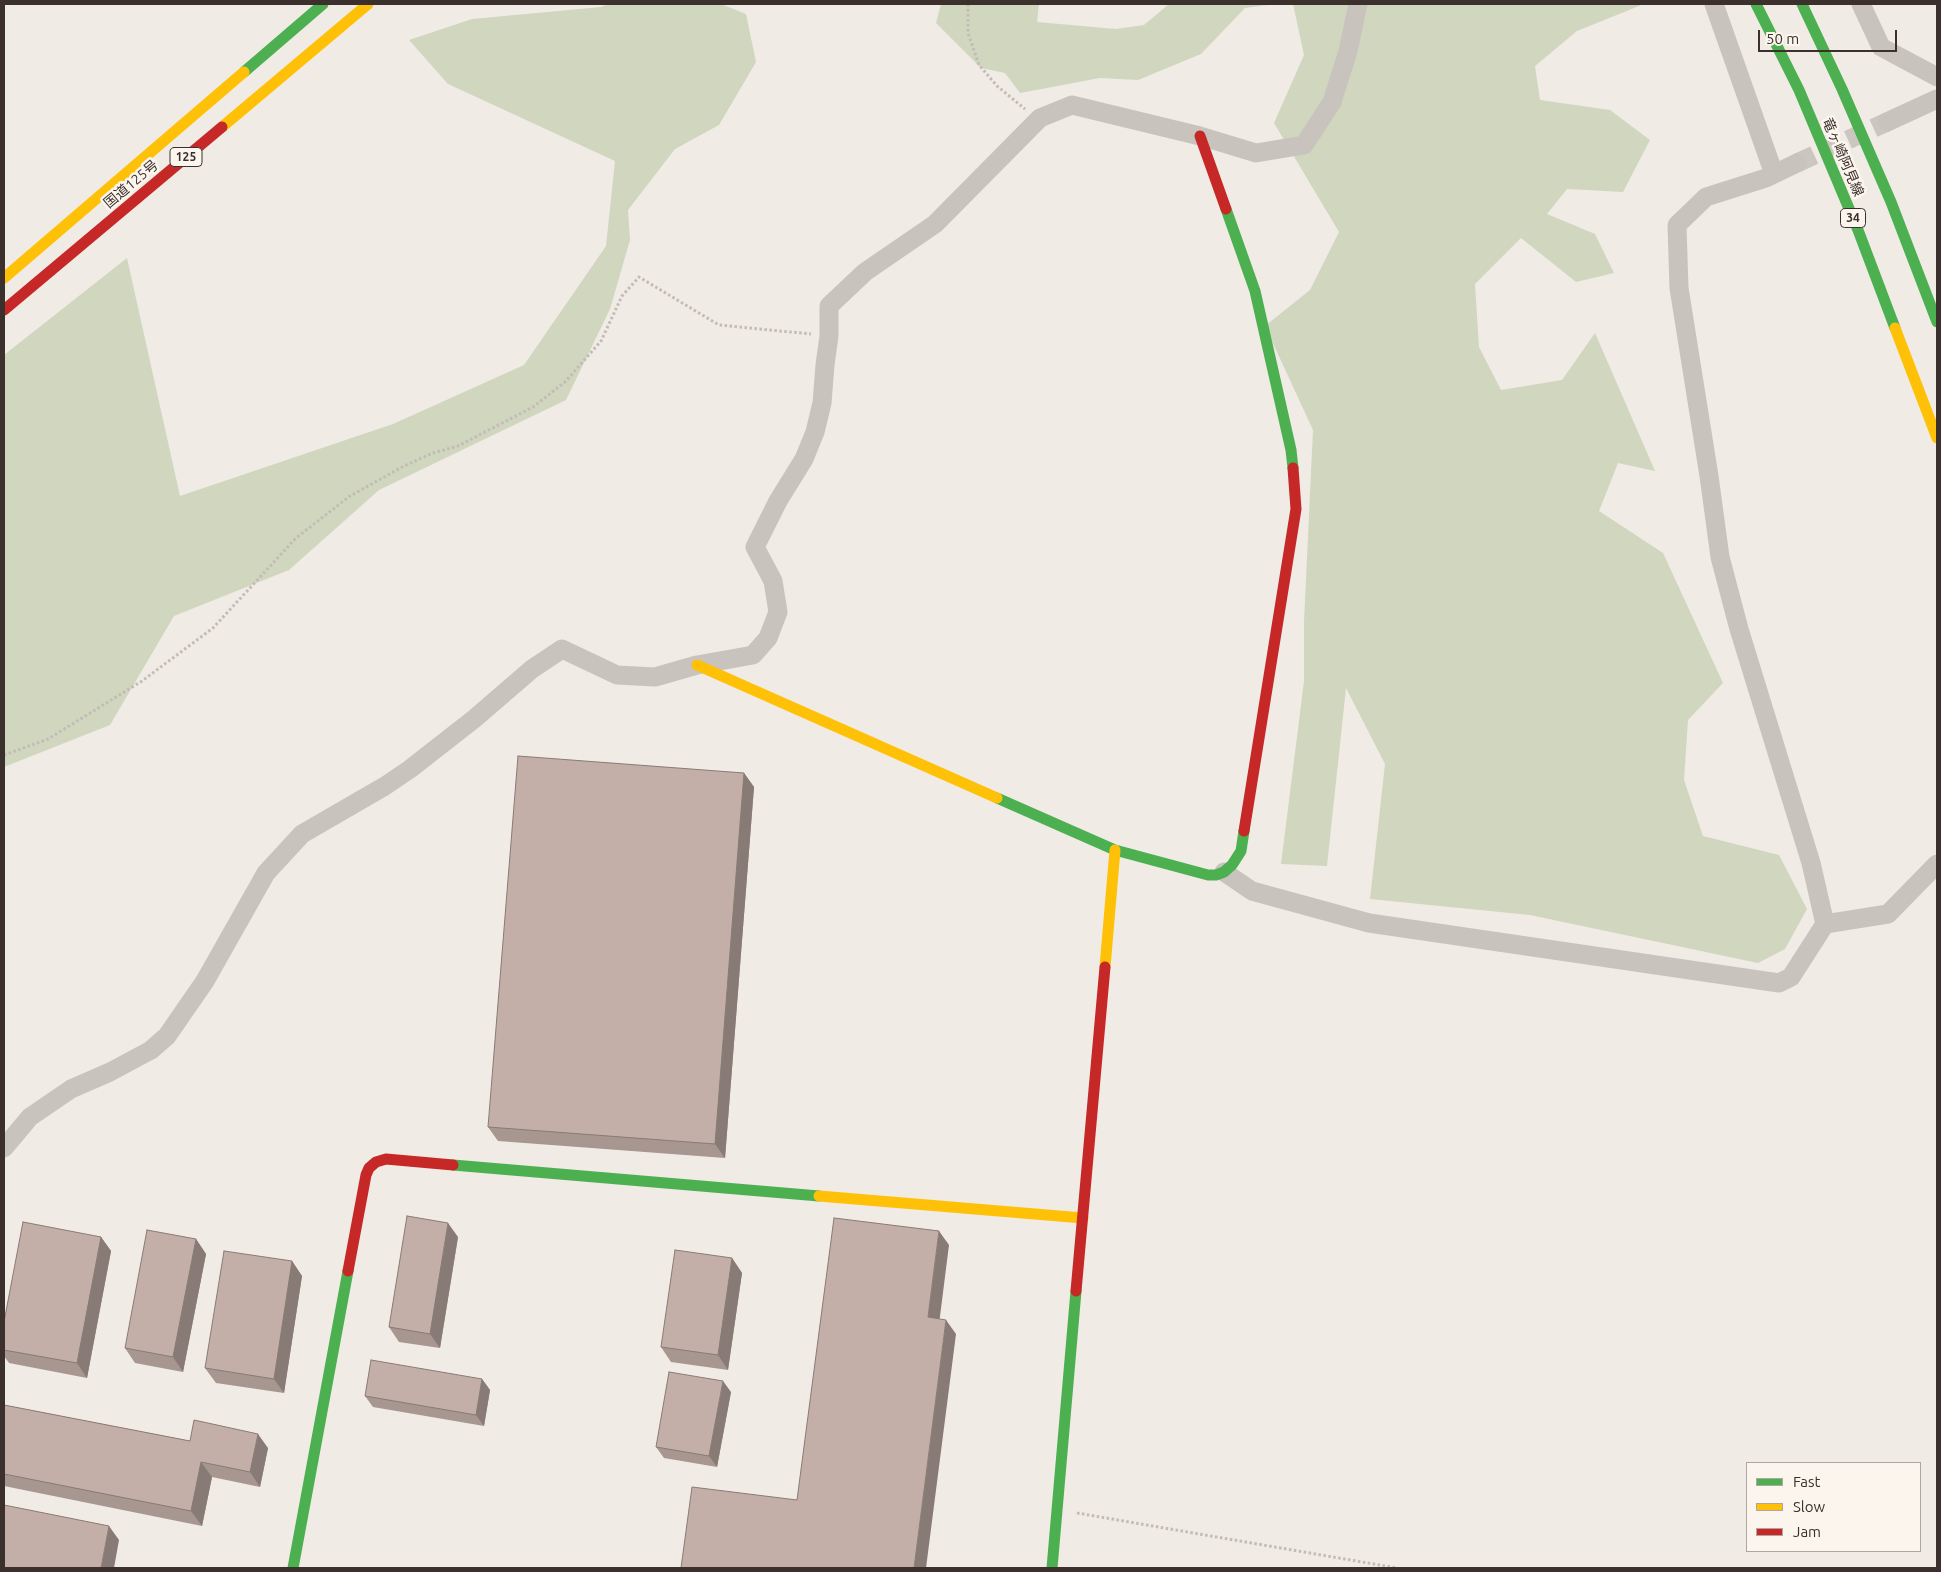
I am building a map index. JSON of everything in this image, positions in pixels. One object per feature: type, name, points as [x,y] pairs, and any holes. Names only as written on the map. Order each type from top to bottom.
[{"type":"main road","name":"国道125号","points":[[4,278],[322,4]]},
{"type":"main road","name":"国道125号","points":[[4,310],[368,4]]},
{"type":"main road","name":"竜ヶ崎阿見線","points":[[1756,4],[1799,90],[1854,221],[1937,438]]},
{"type":"main road","name":"竜ヶ崎阿見線","points":[[1802,4],[1842,89],[1891,202],[1937,322]]},
{"type":"main road","points":[[697,666],[1116,850],[1208,875],[1224,872],[1232,865],[1241,851],[1296,509],[1291,450],[1255,291],[1200,136]]},
{"type":"main road","points":[[1052,1568],[1116,850]]},
{"type":"main road","points":[[293,1568],[366,1175],[369,1168],[376,1162],[386,1159],[1083,1218]]},
{"type":"street","points":[[4,1148],[30,1117],[71,1088],[110,1072],[151,1050],[167,1036],[204,981],[266,873],[302,834],[385,786],[410,769],[474,719],[532,668],[562,649],[617,675],[655,676],[753,654],[768,638],[778,612],[773,581],[755,547],[778,501],[804,458],[815,432],[822,403],[829,336],[829,306],[865,272],[935,224],[1038,119],[1072,105],[1200,136],[1256,154],[1304,144],[1332,102],[1348,51],[1358,4]]},
{"type":"street","points":[[1714,4],[1774,174]]},
{"type":"street","points":[[1861,4],[1881,48],[1937,77]]},
{"type":"street","points":[[1887,122],[1937,98]]},
{"type":"street","points":[[1224,872],[1252,891],[1369,923],[1779,982],[1791,977],[1825,924],[1811,863],[1739,629],[1720,557],[1709,476],[1678,288],[1677,225],[1706,197],[1774,174],[1797,163]]},
{"type":"street","points":[[1825,924],[1888,914],[1937,864]]},
{"type":"path","points":[[968,4],[968,33],[979,64],[997,86],[1038,119]]},
{"type":"path","points":[[4,755],[48,739],[142,681],[213,628],[296,538],[350,496],[404,466],[433,453],[458,446],[533,407],[565,382],[601,341],[622,296],[639,277],[719,325],[829,336]]},
{"type":"path","points":[[1057,1510],[1397,1568]]},
{"type":"green space","points":[[608,4],[721,4],[746,14],[756,62],[719,125],[675,149],[628,210],[630,240],[610,309],[566,400],[379,490],[289,570],[174,616],[110,725],[4,767],[4,355],[127,258],[180,496],[393,424],[524,365],[606,246],[615,161],[448,84],[409,40],[472,19],[601,7]]},
{"type":"green space","points":[[941,4],[1039,4],[1037,22],[1116,29],[1144,25],[1169,4],[1275,4],[1245,8],[1201,54],[1138,80],[1100,78],[1020,93],[1005,73],[981,68],[936,23]]},
{"type":"green space","points":[[1293,4],[1644,4],[1577,31],[1535,66],[1540,100],[1610,110],[1650,140],[1623,192],[1567,189],[1547,214],[1595,234],[1614,273],[1576,282],[1521,238],[1475,284],[1479,347],[1501,390],[1562,380],[1595,333],[1655,471],[1618,463],[1599,511],[1663,553],[1723,683],[1688,720],[1684,780],[1703,836],[1779,855],[1807,909],[1785,949],[1758,963],[1530,915],[1370,899],[1385,764],[1346,688],[1327,866],[1281,864],[1304,681],[1304,622],[1313,430],[1265,326],[1310,290],[1339,232],[1274,123],[1304,55]]},
{"type":"building","points":[[518,756],[744,773],[715,1144],[488,1127]]},
{"type":"building","points":[[407,1216],[448,1223],[430,1334],[389,1327]]},
{"type":"building","points":[[834,1218],[939,1231],[928,1317],[946,1320],[914,1568],[681,1568],[692,1487],[797,1500]]},
{"type":"building","points":[[23,1222],[101,1237],[77,1363],[4,1350],[4,1322]]},
{"type":"building","points":[[147,1230],[196,1239],[173,1357],[125,1348]]},
{"type":"building","points":[[675,1250],[732,1258],[718,1355],[661,1347]]},
{"type":"building","points":[[224,1251],[292,1261],[274,1379],[205,1368]]},
{"type":"building","points":[[371,1360],[482,1379],[476,1415],[365,1396]]},
{"type":"building","points":[[669,1372],[723,1381],[709,1456],[656,1447]]},
{"type":"building","points":[[4,1405],[190,1441],[194,1420],[258,1434],[250,1472],[201,1462],[191,1511],[4,1474]]},
{"type":"building","points":[[4,1505],[109,1526],[101,1568],[4,1568]]},
{"type":"tunnel","points":[[1797,163],[1887,122]]},
{"type":"traffic: fast","points":[[244,72],[323,4]]},
{"type":"traffic: fast","points":[[1756,4],[1799,90],[1858,230],[1895,328]]},
{"type":"traffic: fast","points":[[1802,4],[1842,89],[1891,202],[1937,322]]},
{"type":"traffic: fast","points":[[1226,209],[1255,291],[1291,450],[1293,468]]},
{"type":"traffic: fast","points":[[997,798],[1115,850],[1208,875],[1224,872],[1232,865],[1241,851],[1244,831]]},
{"type":"traffic: fast","points":[[453,1165],[819,1196]]},
{"type":"traffic: fast","points":[[293,1568],[348,1271]]},
{"type":"traffic: fast","points":[[1052,1568],[1076,1291]]},
{"type":"traffic: slow","points":[[222,127],[368,4]]},
{"type":"traffic: slow","points":[[4,278],[244,72]]},
{"type":"traffic: slow","points":[[1895,328],[1937,438]]},
{"type":"traffic: slow","points":[[697,665],[997,798]]},
{"type":"traffic: slow","points":[[1105,967],[1115,850]]},
{"type":"traffic: slow","points":[[819,1196],[1083,1218]]},
{"type":"traffic: jam","points":[[4,310],[222,127]]},
{"type":"traffic: jam","points":[[1200,136],[1226,209]]},
{"type":"traffic: jam","points":[[1244,831],[1296,509],[1293,468]]},
{"type":"traffic: jam","points":[[1076,1291],[1105,967]]},
{"type":"traffic: jam","points":[[348,1271],[366,1175],[369,1168],[376,1162],[386,1159],[453,1165]]}]
